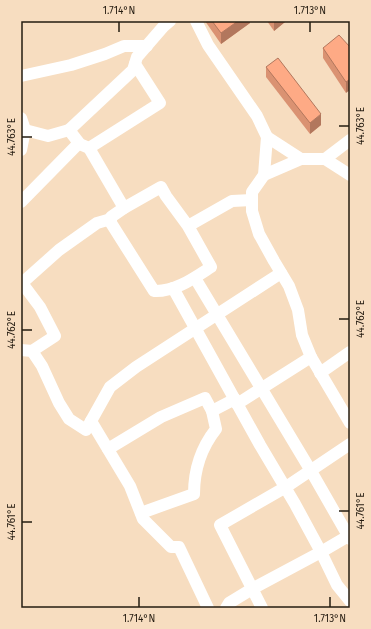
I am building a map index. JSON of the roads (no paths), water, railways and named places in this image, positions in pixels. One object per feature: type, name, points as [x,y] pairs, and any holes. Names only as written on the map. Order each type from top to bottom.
[{"type":"street","points":[[21,150],[23,124],[48,136],[69,130],[133,70],[137,57],[170,21]]},
{"type":"street","points":[[196,21],[208,45],[257,116],[267,137],[264,175],[252,192],[252,211],[259,234],[289,286],[294,298],[298,310],[302,335],[311,357],[350,423]]},
{"type":"street","points":[[21,76],[71,65],[124,46],[147,46]]},
{"type":"street","points":[[21,202],[84,146],[160,103],[135,64]]},
{"type":"street","points":[[69,130],[84,146],[124,208]]},
{"type":"street","points":[[267,137],[301,159]]},
{"type":"street","points":[[325,159],[350,140]]},
{"type":"street","points":[[264,175],[301,159],[325,159],[350,175]]},
{"type":"street","points":[[111,219],[111,223],[154,291],[161,292],[178,287],[211,267],[188,226],[161,187],[124,208],[111,217],[111,219],[97,223],[59,250],[22,283],[40,307],[55,336],[26,350],[42,366],[69,419],[86,430],[110,386],[195,328],[281,273]]},
{"type":"street","points":[[188,226],[232,202],[252,200]]},
{"type":"street","points":[[195,278],[349,536],[252,589],[230,603],[226,608]]},
{"type":"street","points":[[173,288],[260,445],[286,487],[337,585],[350,601]]},
{"type":"street","points":[[320,373],[350,352]]},
{"type":"street","points":[[212,411],[261,388],[311,357]]},
{"type":"street","points":[[108,449],[161,417],[204,398],[212,411],[216,429],[207,440],[200,459],[194,477],[194,494],[141,513]]},
{"type":"street","points":[[91,421],[130,486],[143,519],[172,547],[179,547],[208,608]]},
{"type":"street","points":[[262,608],[220,525],[286,487],[350,444]]}]
